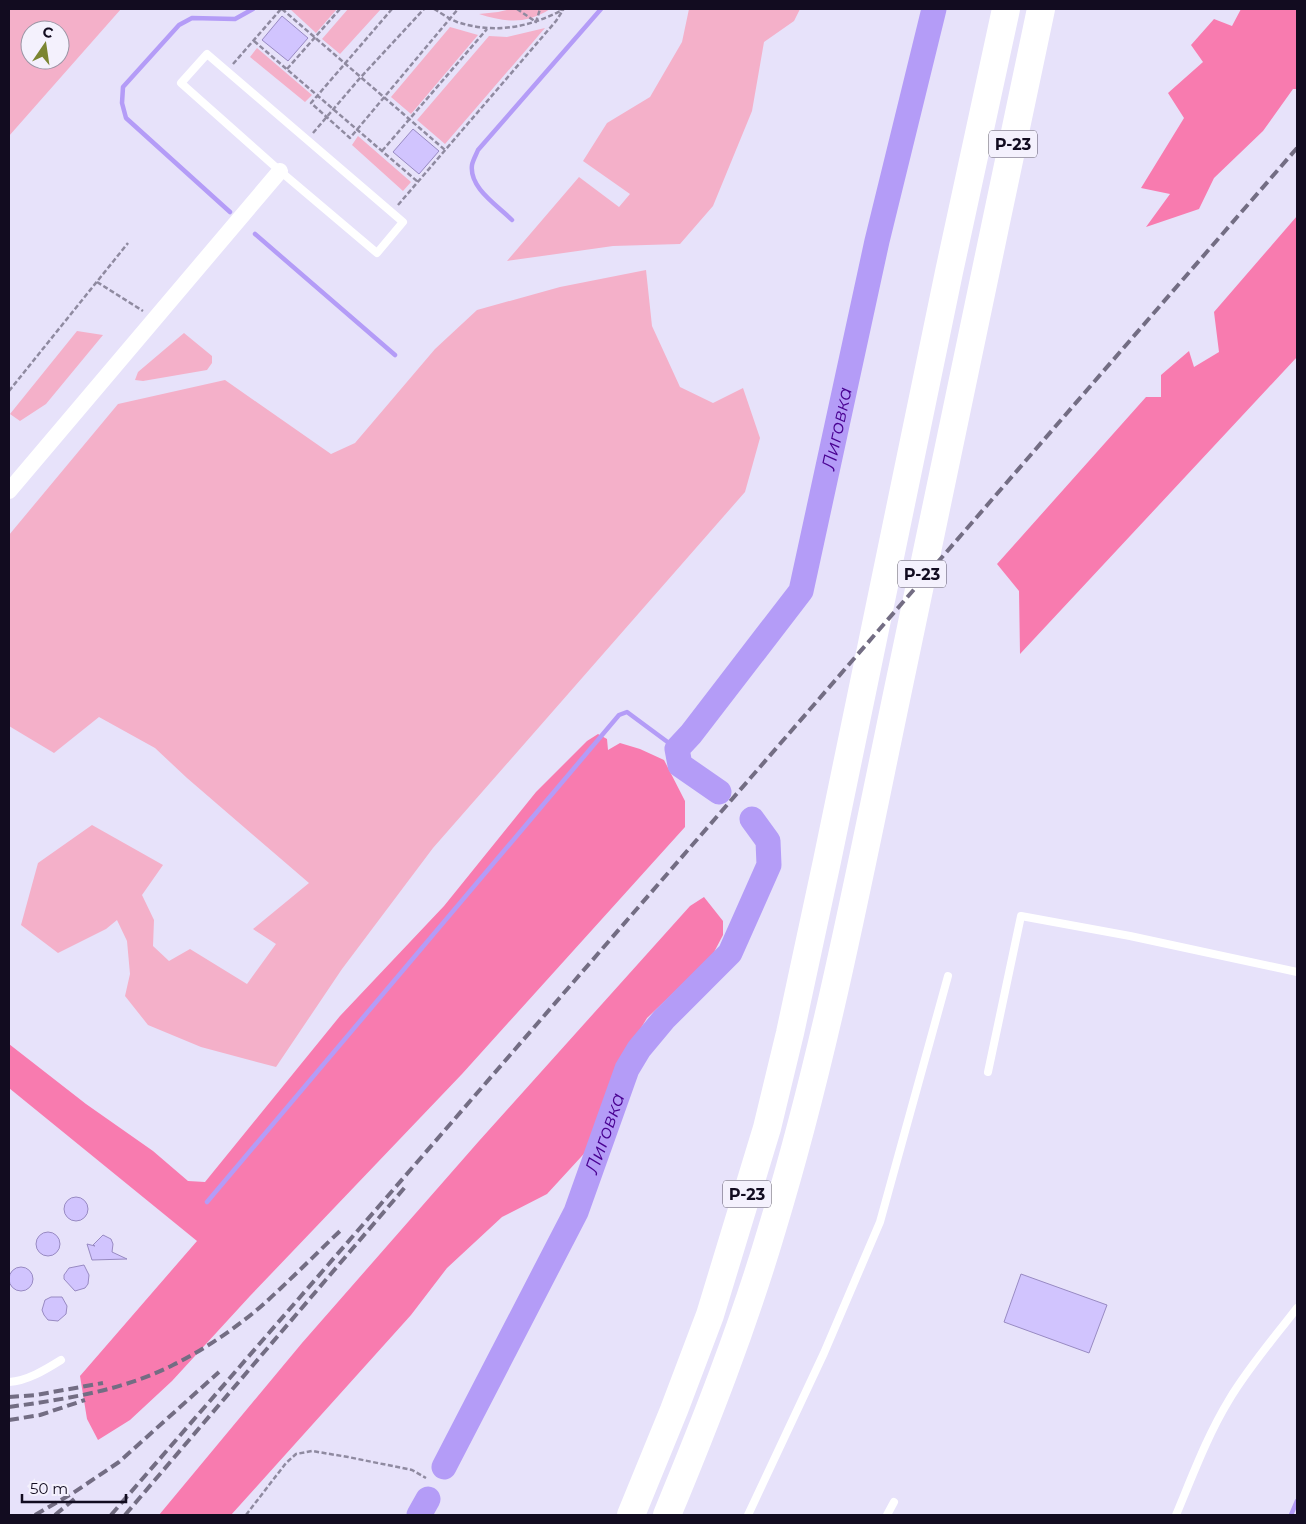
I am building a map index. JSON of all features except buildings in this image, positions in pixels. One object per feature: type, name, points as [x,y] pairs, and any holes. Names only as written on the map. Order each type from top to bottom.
[{"type":"highway","name":"Р-23","points":[[631,1515],[710,1315],[767,1128],[827,861],[949,272],[1006,9]]},
{"type":"highway","name":"Р-23","points":[[667,1515],[704,1425],[741,1324],[772,1231],[827,1024],[848,935],[860,869],[983,279],[1042,9]]},
{"type":"street","points":[[9,491],[280,171]]},
{"type":"lane","points":[[207,54],[307,140],[403,222],[377,253],[280,171],[181,83],[207,54]]},
{"type":"lane","points":[[988,1072],[1021,916],[1130,936],[1297,972]]},
{"type":"lane","points":[[748,1515],[824,1353],[880,1222],[948,976]]},
{"type":"lane","points":[[1176,1515],[1209,1438],[1228,1401],[1297,1308]]},
{"type":"lane","points":[[9,1382],[26,1378],[61,1360]]},
{"type":"lane","points":[[887,1515],[894,1502]]},
{"type":"path","points":[[227,71],[282,9],[445,150]]},
{"type":"path","points":[[287,69],[340,9]]},
{"type":"path","points":[[392,9],[311,103],[350,138],[458,9]]},
{"type":"path","points":[[307,140],[360,78],[424,9]]},
{"type":"path","points":[[434,9],[456,22],[487,29],[528,25],[562,9]]},
{"type":"path","points":[[517,9],[536,22]]},
{"type":"path","points":[[536,22],[540,9]]},
{"type":"path","points":[[392,212],[556,21],[562,9]]},
{"type":"path","points":[[382,151],[487,29]]},
{"type":"path","points":[[254,41],[418,182]]},
{"type":"path","points":[[9,391],[128,243]]},
{"type":"path","points":[[97,282],[155,318]]},
{"type":"path","points":[[246,1515],[286,1463],[296,1454],[312,1451],[348,1456],[412,1470],[426,1478]]},
{"type":"shaded area","points":[[9,9],[121,9],[70,67],[70,20],[20,20],[20,70],[67,70],[9,136]]},
{"type":"shaded area","points":[[290,9],[337,9],[316,33]]},
{"type":"shaded area","points":[[348,9],[381,9],[340,54],[322,39]]},
{"type":"shaded area","points":[[511,9],[550,9],[532,18],[523,20],[498,19],[479,14]]},
{"type":"shaded area","points":[[689,9],[800,9],[794,21],[764,42],[752,111],[713,206],[680,244],[613,246],[507,261],[579,177],[619,207],[630,194],[583,161],[607,123],[650,97],[682,42]]},
{"type":"shaded area","points":[[1241,9],[1297,9],[1297,89],[1293,89],[1263,131],[1214,178],[1199,209],[1146,227],[1170,194],[1141,188],[1184,118],[1168,93],[1203,62],[1191,45],[1214,19],[1232,26]]},
{"type":"shaded area","points":[[450,27],[478,35],[411,114],[391,97]]},
{"type":"shaded area","points":[[545,28],[445,144],[417,120],[489,36],[507,37]]},
{"type":"shaded area","points":[[257,48],[312,95],[305,102],[250,57]]},
{"type":"shaded area","points":[[358,136],[411,182],[403,191],[352,145]]},
{"type":"shaded area","points":[[1297,216],[1297,357],[1020,654],[1019,591],[997,564],[1146,397],[1161,397],[1161,375],[1189,351],[1194,367],[1219,352],[1214,312]]},
{"type":"shaded area","points":[[646,270],[652,326],[680,387],[713,403],[743,388],[760,438],[745,492],[433,848],[342,969],[276,1067],[201,1047],[148,1025],[125,996],[130,974],[127,941],[117,920],[106,929],[58,953],[21,925],[38,863],[92,825],[163,865],[142,895],[154,920],[153,946],[169,961],[190,949],[247,984],[276,944],[253,929],[309,883],[155,748],[99,717],[54,753],[9,726],[9,535],[118,404],[225,380],[331,454],[355,443],[435,349],[477,310],[560,287]]},
{"type":"shaded area","points":[[77,331],[103,335],[46,404],[20,421],[10,414]]},
{"type":"shaded area","points":[[184,333],[212,356],[212,363],[207,370],[143,381],[135,380],[138,372]]},
{"type":"shaded area","points":[[598,734],[607,739],[608,750],[620,743],[640,749],[664,760],[685,801],[685,827],[462,1074],[250,1296],[172,1381],[130,1420],[98,1440],[87,1419],[80,1376],[197,1241],[9,1088],[9,1044],[86,1104],[153,1151],[188,1181],[205,1182],[340,1016],[444,906],[536,792],[587,741]]},
{"type":"shaded area","points":[[704,897],[723,921],[723,935],[712,956],[647,1018],[626,1053],[592,1145],[547,1194],[502,1217],[447,1268],[411,1315],[231,1515],[159,1515],[302,1343],[479,1141],[690,906]]},
{"type":"waterway","points":[[230,212],[126,118],[122,103],[123,87],[179,25],[192,18],[235,19],[253,9]]},
{"type":"waterway","points":[[512,220],[479,189],[472,173],[474,159],[478,150],[601,9]]},
{"type":"waterway","name":"Лиговка","points":[[719,792],[680,765],[677,749],[691,734],[801,591],[877,241],[934,9]]},
{"type":"waterway","points":[[255,234],[395,355]]},
{"type":"waterway","points":[[207,1202],[619,715],[627,712],[677,749]]},
{"type":"waterway","name":"Лиговка","points":[[444,1467],[576,1212],[627,1069],[639,1049],[664,1019],[730,953],[769,865],[768,841],[752,819]]},
{"type":"waterway","name":"Лиговка","points":[[419,1515],[428,1499]]},
{"type":"waterway","points":[[1291,1515],[1297,1501]]},
{"type":"railway","points":[[111,1515],[1297,148]]},
{"type":"railway","points":[[125,1515],[406,1186]]},
{"type":"railway","points":[[9,1407],[113,1388],[154,1374],[185,1359],[222,1336],[257,1310],[341,1230]]},
{"type":"railway","points":[[35,1515],[73,1493],[119,1462],[219,1372]]},
{"type":"railway","points":[[9,1397],[36,1395],[103,1383]]},
{"type":"railway","points":[[9,1420],[40,1415],[85,1400]]},
{"type":"railway","points":[[55,1515],[78,1496]]}]
